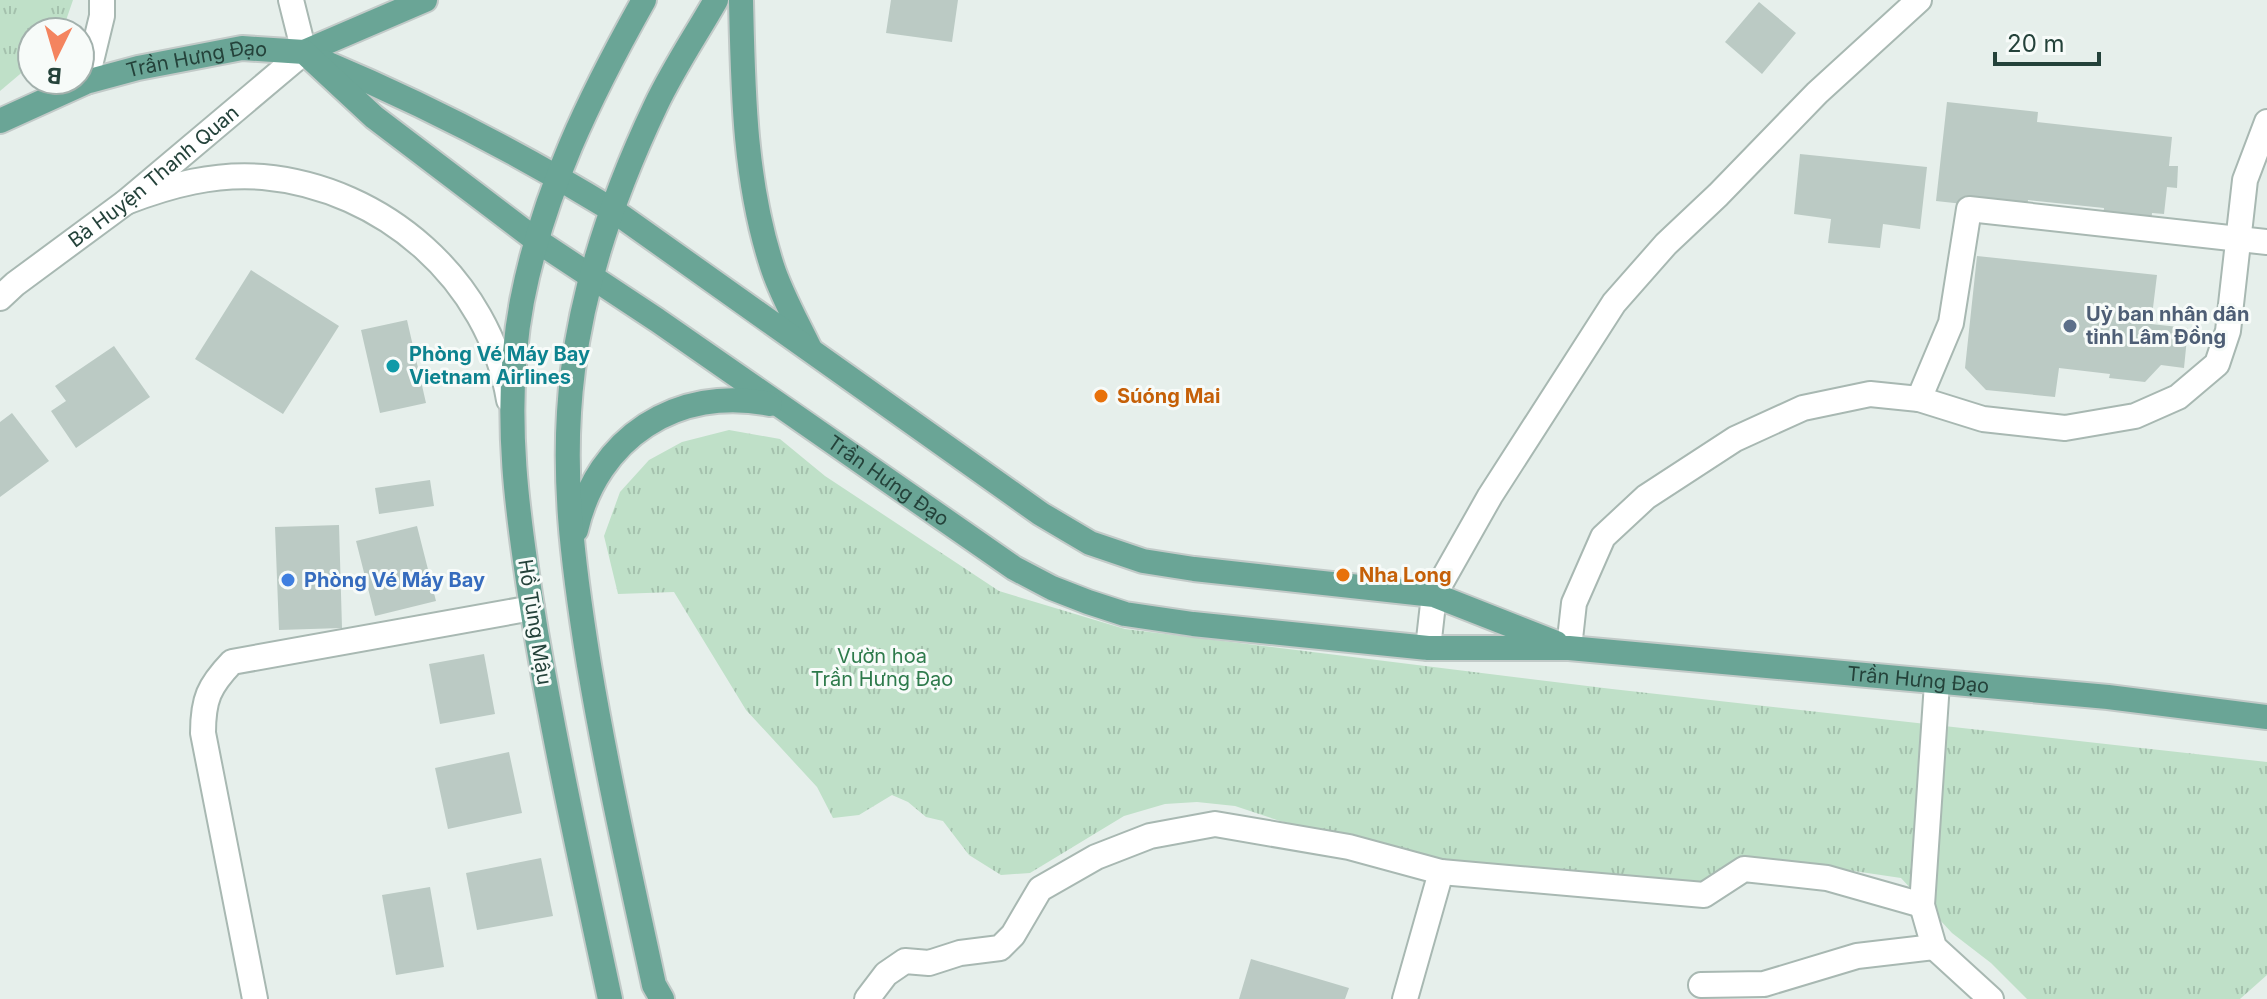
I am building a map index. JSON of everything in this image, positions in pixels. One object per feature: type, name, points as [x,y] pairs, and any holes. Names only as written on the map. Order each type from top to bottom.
[{"type":"main road","points":[[306,54],[425,0]]},
{"type":"main road","name":"Hồ Tùng Mậu","points":[[610,999],[555,745],[518,520],[512,416],[514,365],[522,304],[536,240],[557,176],[602,73],[644,0]]},
{"type":"main road","points":[[662,999],[654,985],[604,749],[573,564],[566,466],[568,417],[573,369],[592,276],[614,211],[657,103],[716,0]]},
{"type":"main road","points":[[741,0],[742,67],[757,213],[773,268],[811,351]]},
{"type":"main road","name":"Trần Hưng Đạo","points":[[96,79],[177,59],[242,48],[306,54],[398,93],[557,176],[614,211],[1041,514],[1090,543],[1143,561],[1194,569],[1434,595],[1569,648]]},
{"type":"main road","name":"Trần Hưng Đạo","points":[[306,54],[386,127],[536,240],[1014,568],[1088,602],[1125,614],[1193,624],[1428,648],[1569,648],[2108,697],[2267,717]]},
{"type":"main road","name":"Trần Hưng Đạo","points":[[0,121],[55,96]]},
{"type":"main road","points":[[573,564],[581,508],[592,482],[628,438],[651,421],[700,402],[752,400],[777,405]]},
{"type":"street","points":[[96,41],[102,0]]},
{"type":"street","points":[[291,0],[306,54]]},
{"type":"street","points":[[1428,648],[1434,595],[1490,496],[1614,303],[1666,244],[1817,93],[1919,0]]},
{"type":"street","name":"Bà Huyện Thanh Quan","points":[[0,298],[126,202],[306,54]]},
{"type":"street","points":[[1569,648],[1574,603],[1603,537],[1646,497],[1735,439],[1803,408],[1870,394],[1919,399],[1983,419],[2065,428],[2135,416],[2178,397],[2217,364],[2228,331],[2245,180],[2267,122]]},
{"type":"street","points":[[126,202],[192,181],[251,177],[297,182],[363,205],[420,243],[465,293],[496,352],[507,384],[512,416]]},
{"type":"street","points":[[1919,399],[1951,323],[1969,209],[2267,242]]},
{"type":"street","points":[[255,999],[203,733],[203,707],[214,681],[232,662],[532,608]]},
{"type":"street","points":[[1937,683],[1922,905],[1934,947],[1991,999]]},
{"type":"street","points":[[867,999],[886,974],[905,961],[929,963],[960,953],[1000,948],[1013,935],[1040,889],[1096,857],[1150,836],[1215,824],[1349,847],[1441,872],[1704,895],[1744,869],[1827,878],[1922,905]]},
{"type":"street","points":[[1405,999],[1441,872]]},
{"type":"street","points":[[1701,985],[1764,984],[1857,956],[1934,947]]},
{"type":"green space","points":[[0,0],[73,0],[68,16],[16,16],[16,78],[0,91]]},
{"type":"green space","name":"Vườn hoa Trần Hưng Đạo","points":[[729,430],[780,439],[825,476],[999,591],[1125,629],[1612,689],[2267,762],[2267,975],[2240,999],[2027,999],[1991,963],[1952,933],[1901,878],[1767,858],[1746,859],[1703,884],[1448,861],[1280,821],[1235,806],[1197,802],[1165,804],[1124,816],[1030,873],[1001,875],[969,855],[943,821],[926,817],[908,802],[892,795],[859,815],[833,818],[817,787],[746,710],[674,592],[618,594],[604,536],[620,492],[649,460],[682,442]]},
{"type":"building","points":[[891,0],[958,0],[952,42],[886,33]]},
{"type":"building","points":[[1759,2],[1796,33],[1762,74],[1725,42]]},
{"type":"building","points":[[1947,102],[2038,112],[2037,122],[2172,137],[2169,166],[2178,166],[2177,188],[2167,187],[2164,214],[2152,213],[2151,225],[2103,219],[2104,208],[2028,200],[2027,211],[1936,201]]},
{"type":"building","points":[[1800,154],[1927,167],[1920,229],[1883,224],[1880,248],[1828,243],[1831,219],[1794,214]]},
{"type":"building","name":"Uỷ ban nhân dân tỉnh Lâm Đồng","points":[[1977,256],[2157,275],[2151,324],[2188,328],[2184,368],[2161,365],[2145,382],[2059,368],[2055,397],[1986,390],[1965,368]]},
{"type":"building","points":[[251,270],[339,326],[283,414],[195,359]]},
{"type":"building","name":"Phòng Vé Máy Bay Vietnam Airlines","points":[[407,320],[426,403],[380,413],[361,330]]},
{"type":"building","points":[[114,346],[150,397],[76,448],[51,411],[66,401],[55,386]]},
{"type":"building","points":[[12,413],[49,461],[0,497],[0,422]]},
{"type":"building","points":[[430,480],[434,506],[379,514],[375,488]]},
{"type":"building","points":[[339,525],[342,628],[279,630],[275,527]]},
{"type":"building","points":[[417,526],[436,601],[375,616],[356,541]]},
{"type":"building","points":[[484,654],[495,714],[440,724],[429,664]]},
{"type":"building","points":[[509,752],[522,813],[448,829],[435,768]]},
{"type":"building","points":[[541,858],[553,916],[477,930],[466,873]]},
{"type":"building","points":[[430,887],[444,967],[396,975],[382,895]]},
{"type":"building","points":[[1251,959],[1349,988],[1345,999],[1239,999]]},
{"type":"place","name":"Uỷ ban nhân dân tỉnh Lâm Đồng","points":[[2070,326]]},
{"type":"place","name":"Phòng Vé Máy Bay Vietnam Airlines","points":[[393,366]]},
{"type":"place","name":"Súóng Mai","points":[[1101,396]]},
{"type":"place","name":"Nha Long","points":[[1343,575]]},
{"type":"place","name":"Phòng Vé Máy Bay","points":[[288,580]]}]
